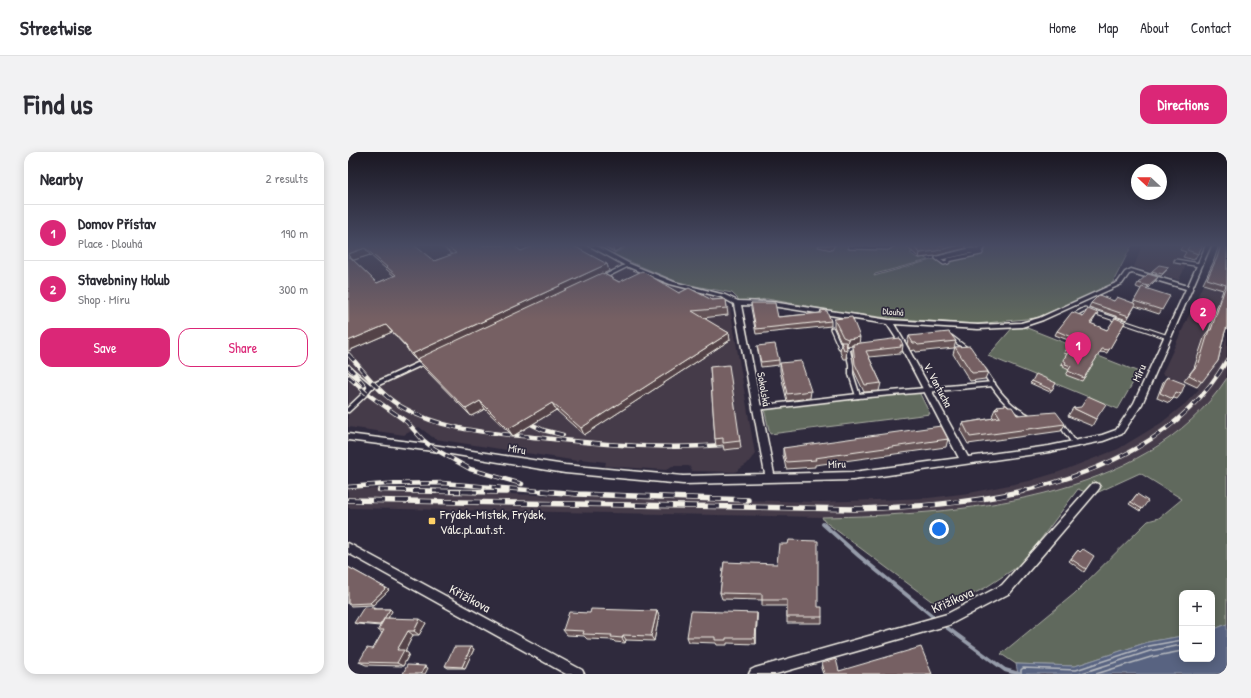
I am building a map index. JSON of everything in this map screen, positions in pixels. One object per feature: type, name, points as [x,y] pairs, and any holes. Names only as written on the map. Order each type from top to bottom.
[{"type":"street","name":"Dlouhá","points":[[639,269],[672,283],[723,296],[737,304],[772,304],[889,322],[978,327],[1022,324],[1041,320],[1120,283],[1127,273],[1131,271],[1189,288]]},
{"type":"street","name":"Míru","points":[[348,437],[433,448],[566,469],[683,480],[853,476],[1076,444],[1107,437],[1119,432],[1122,428],[1138,404],[1198,269]]},
{"type":"street","name":"Sokolská","points":[[737,304],[770,478]]},
{"type":"street","name":"V. Vantucha","points":[[889,322],[901,341],[965,460]]},
{"type":"street","name":"Křižíkova","points":[[755,674],[949,619],[1006,589],[1095,487]]},
{"type":"street","name":"Křižíkova","points":[[348,548],[578,674]]},
{"type":"lane","points":[[597,280],[619,269]]},
{"type":"lane","points":[[1074,315],[1085,309],[1168,337]]},
{"type":"lane","points":[[832,329],[840,347],[847,349],[863,346]]},
{"type":"lane","points":[[948,335],[970,351]]},
{"type":"lane","points":[[847,349],[851,364],[851,374],[858,396]]},
{"type":"lane","points":[[348,410],[366,393],[370,387],[425,361]]},
{"type":"lane","points":[[982,367],[993,384],[1010,405],[1025,416],[1032,416]]},
{"type":"lane","points":[[348,368],[370,387]]},
{"type":"lane","points":[[756,408],[858,396],[993,384]]},
{"type":"lane","points":[[1058,421],[1076,444]]},
{"type":"shaded area","points":[[348,269],[639,269],[672,283],[723,299],[730,307],[755,454],[747,464],[735,472],[692,471],[689,466],[672,466],[666,470],[605,466],[606,462],[580,459],[578,461],[435,439],[419,427],[404,435],[348,427]]},
{"type":"shaded area","points":[[1142,269],[1184,269],[1179,280]]},
{"type":"shaded area","points":[[1206,278],[1227,280],[1215,365],[1221,354],[1227,335],[1227,378],[1218,393],[1202,411],[1176,433],[1132,461],[1071,486],[977,508],[933,513],[860,517],[348,508],[348,488],[595,497],[821,502],[928,498],[969,493],[1029,481],[1059,472],[1118,449],[1161,423],[1186,403],[1199,389],[1162,374]]},
{"type":"green space","points":[[648,269],[893,269],[875,274],[874,276],[898,269],[1120,269],[1111,286],[1036,318],[976,324],[896,319],[841,312],[767,299],[741,302],[732,293],[680,283]]},
{"type":"green space","points":[[1014,326],[1022,326],[1139,372],[1118,409],[988,356]]},
{"type":"green space","points":[[1227,378],[1227,624],[1215,629],[1215,590],[1179,590],[1179,637],[1148,642],[1075,666],[1016,664],[1001,654],[1074,594],[1148,521],[1159,518],[1182,499],[1140,473],[1092,495],[1078,489],[1023,563],[985,588],[942,609],[824,521],[822,517],[874,516],[930,512],[987,505],[1044,493],[1098,476],[1148,452],[1192,419]]},
{"type":"green space","points":[[919,392],[930,414],[770,434],[764,409]]},
{"type":"water","points":[[1227,624],[1227,674],[1018,674],[1016,664],[1075,666],[1148,642],[1179,637],[1179,662],[1215,662],[1215,629]]},
{"type":"building","points":[[348,269],[363,269],[377,283],[396,275],[390,269],[595,269],[412,354],[386,325],[348,341]]},
{"type":"building","points":[[1154,269],[1167,269],[1162,274],[1152,271]]},
{"type":"building","points":[[1212,269],[1227,269],[1227,326],[1218,361],[1202,382],[1189,375],[1199,363],[1209,330],[1211,330],[1226,285],[1207,279]]},
{"type":"building","points":[[642,271],[679,293],[689,288],[712,300],[726,300],[727,308],[692,311],[729,333],[581,428],[552,403],[508,429],[480,401],[466,409],[417,359],[602,273],[619,282]]},
{"type":"building","points":[[1148,274],[1158,277],[1148,286],[1138,283]]},
{"type":"building","points":[[1142,287],[1170,296],[1162,310],[1134,301]]},
{"type":"building","points":[[1099,295],[1114,301],[1117,297],[1136,304],[1129,316],[1091,303]]},
{"type":"building","points":[[751,303],[775,303],[778,317],[821,313],[821,310],[827,311],[831,321],[756,329]]},
{"type":"building","points":[[1088,309],[1098,313],[1090,323],[1107,330],[1115,318],[1125,322],[1109,350],[1102,349],[1084,378],[1068,371],[1071,366],[1065,364],[1066,362],[1063,360],[1069,351],[1066,350],[1072,341],[1069,340],[1071,337],[1057,331],[1072,312],[1083,316]]},
{"type":"building","points":[[852,317],[860,337],[848,339],[843,337],[834,319]]},
{"type":"building","points":[[949,332],[956,341],[918,345],[913,343],[909,336]]},
{"type":"building","points":[[900,338],[903,345],[900,345],[901,347],[866,351],[881,383],[865,385],[855,364],[853,344]]},
{"type":"building","points":[[841,342],[846,342],[847,349],[844,350]]},
{"type":"building","points":[[775,344],[779,360],[761,362],[757,346]]},
{"type":"building","points":[[970,346],[988,372],[972,373],[955,347]]},
{"type":"building","points":[[801,361],[811,391],[787,394],[780,363]]},
{"type":"building","points":[[729,365],[740,441],[723,443],[723,438],[715,439],[710,367]]},
{"type":"building","points":[[1036,374],[1056,383],[1052,390],[1032,381]]},
{"type":"building","points":[[1167,377],[1185,384],[1181,394],[1176,392],[1173,399],[1160,393]]},
{"type":"building","points":[[1088,396],[1106,404],[1096,419],[1073,408],[1081,407]]},
{"type":"building","points":[[1006,405],[1008,407],[1012,407],[1017,415],[1056,412],[1065,424],[970,437],[963,423],[1000,417],[995,409],[999,408],[997,406]]},
{"type":"building","points":[[941,426],[948,439],[815,458],[816,460],[786,462],[783,448]]},
{"type":"building","points":[[1137,494],[1148,501],[1142,509],[1131,502]]},
{"type":"building","points":[[789,540],[818,541],[818,607],[822,607],[822,617],[787,617],[787,600],[762,600],[762,594],[720,593],[724,562],[777,564],[779,544],[788,544]]},
{"type":"building","points":[[1083,549],[1094,556],[1086,569],[1071,559],[1078,550],[1080,552]]},
{"type":"building","points":[[348,567],[386,588],[370,603],[348,604]]},
{"type":"building","points":[[364,607],[374,608],[373,609],[390,609],[380,625],[354,623]]},
{"type":"building","points":[[591,609],[657,611],[651,636],[623,635],[622,638],[611,637],[612,635],[583,634],[584,631],[563,630],[569,612],[590,613]]},
{"type":"building","points":[[691,611],[757,613],[755,638],[726,638],[726,640],[715,640],[715,637],[687,637]]},
{"type":"building","points":[[385,618],[420,619],[414,631],[408,631],[397,650],[404,650],[397,663],[359,662],[367,648],[373,649],[384,630],[378,630]]},
{"type":"building","points":[[454,647],[471,647],[462,667],[445,666]]},
{"type":"building","points":[[921,647],[932,674],[825,674],[822,663],[836,659],[839,671]]},
{"type":"building","points":[[407,665],[425,666],[421,674],[403,674]]},
{"type":"waterway","points":[[823,524],[859,556],[936,619]]},
{"type":"waterway","points":[[942,624],[1005,670],[1019,674]]},
{"type":"railway","points":[[348,354],[373,383],[394,402],[435,422],[489,433],[615,445],[686,447],[734,444]]},
{"type":"railway","points":[[1023,491],[1080,474],[1110,462],[1138,447],[1164,430],[1188,410],[1209,387],[1227,360]]},
{"type":"railway","points":[[348,366],[365,386]]},
{"type":"railway","points":[[348,376],[366,393],[407,422],[423,440],[433,448],[470,469],[522,484]]},
{"type":"railway","points":[[521,419],[543,430],[563,435]]},
{"type":"railway","points":[[348,487],[387,484],[442,483],[552,492]]},
{"type":"railway","points":[[379,490],[444,491]]},
{"type":"railway","points":[[413,491],[444,491]]},
{"type":"railway","points":[[444,491],[507,492]]},
{"type":"railway","points":[[444,491],[477,492]]},
{"type":"railway","points":[[542,491],[577,494],[748,500]]},
{"type":"railway","points":[[348,500],[855,509],[919,506],[961,502],[1023,491]]},
{"type":"place","name":"Stavebniny Holub","points":[[1203,331]]},
{"type":"place","name":"Domov Přístav","points":[[1078,365]]},
{"type":"place","name":"Frýdek-Místek, Frýdek, Válc.pl.aut.st.","points":[[432,521]]}]
